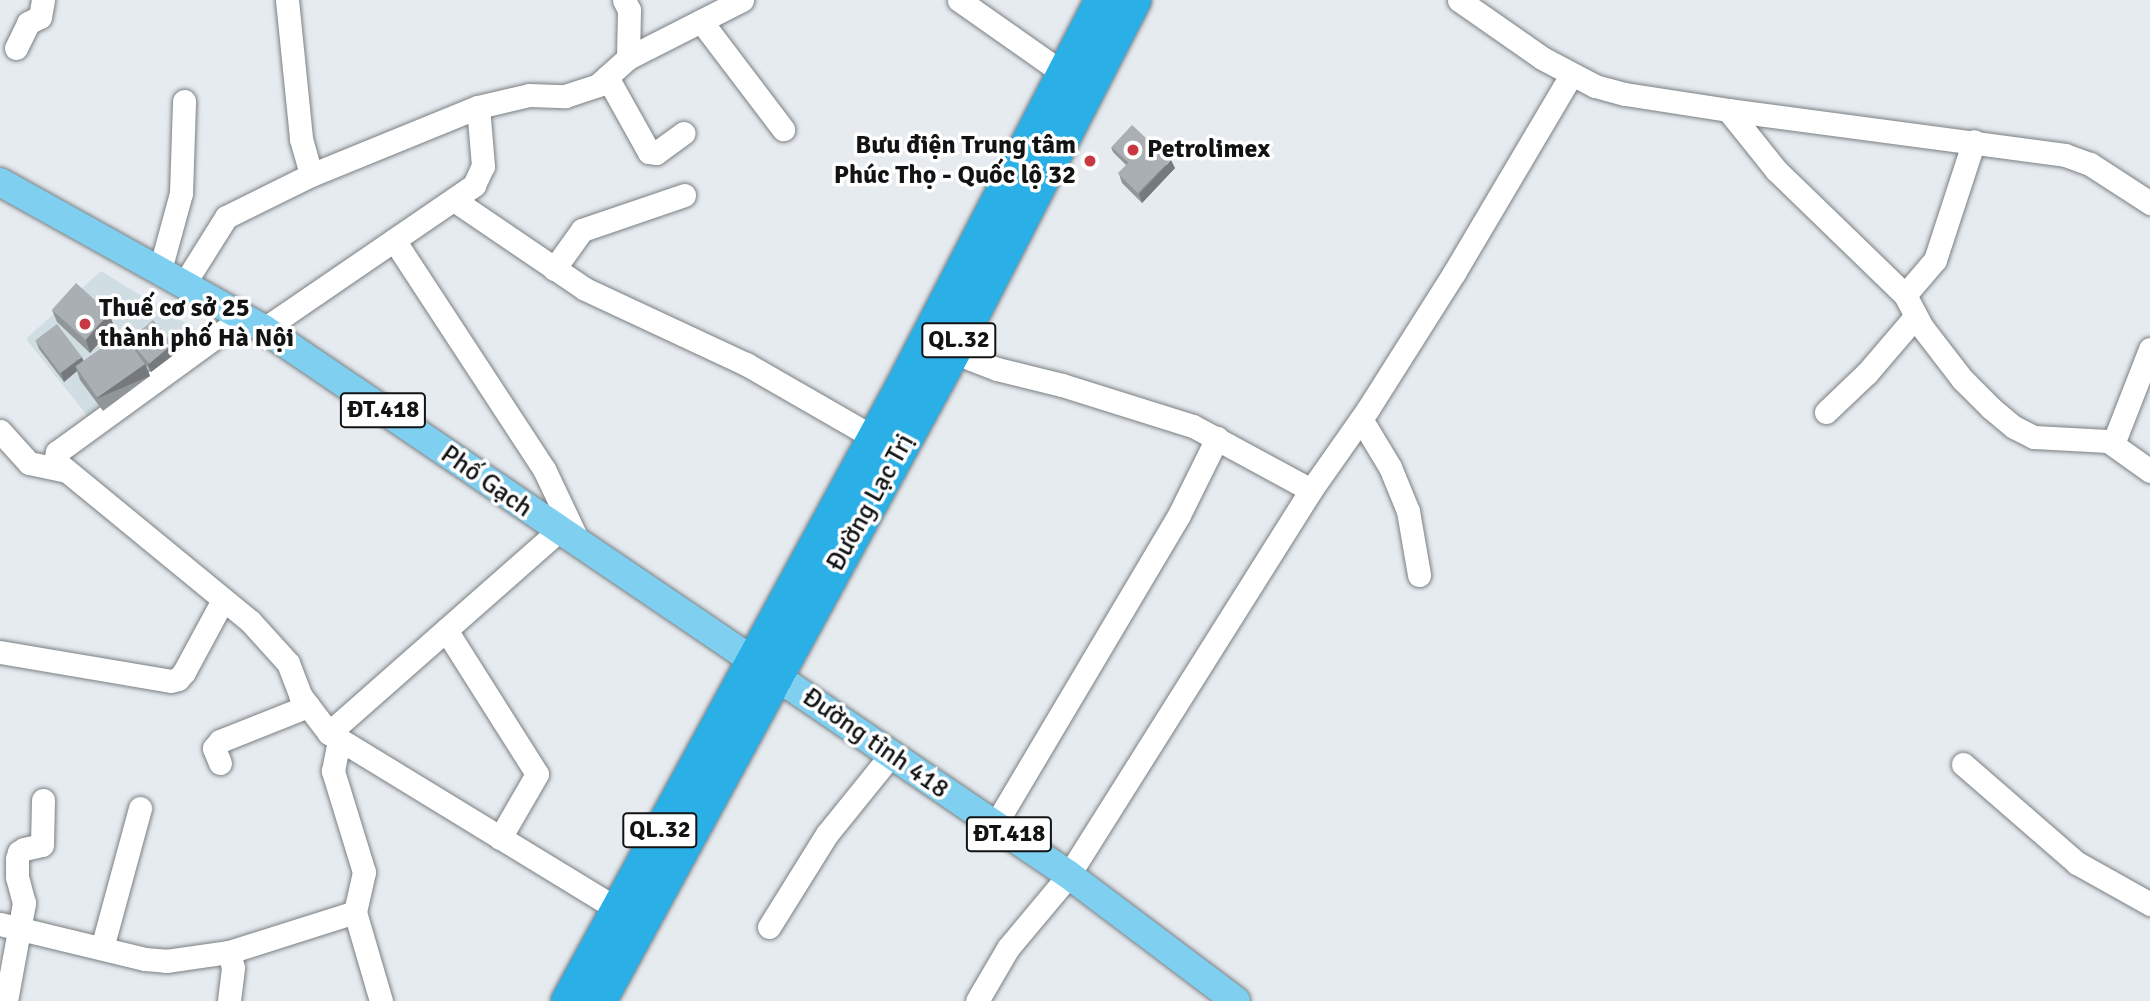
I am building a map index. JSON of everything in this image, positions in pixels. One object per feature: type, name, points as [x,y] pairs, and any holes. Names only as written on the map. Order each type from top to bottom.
[{"type":"highway","name":"Đường Lạc Trị","points":[[567,1001],[617,909],[953,352],[1134,0]]},
{"type":"highway","name":"Đường Lạc Trị","points":[[599,1001],[764,667],[873,437],[1063,74],[1098,1]]},
{"type":"main road","name":"Phố Gạch","points":[[0,182],[254,323],[569,539],[764,667]]},
{"type":"main road","name":"Đường tỉnh 418","points":[[764,667],[890,756],[1069,875],[1236,1001]]},
{"type":"street","points":[[16,48],[28,23],[40,17],[43,0]]},
{"type":"street","points":[[288,0],[301,139],[311,175]]},
{"type":"street","points":[[624,0],[629,10],[628,58]]},
{"type":"street","points":[[184,284],[226,217],[311,175],[478,107],[529,95],[565,96],[598,85],[628,58],[742,0]]},
{"type":"street","points":[[958,0],[1063,74]]},
{"type":"street","points":[[1459,0],[1571,75],[1625,94],[2065,155],[2090,164],[2150,203]]},
{"type":"street","points":[[701,21],[783,129]]},
{"type":"street","points":[[977,1001],[1008,948],[1069,875],[1311,490],[1361,419],[1454,273],[1571,75]]},
{"type":"street","points":[[607,77],[649,152],[656,153],[684,133]]},
{"type":"street","points":[[160,270],[181,193],[184,101]]},
{"type":"street","points":[[478,107],[481,175],[474,185],[394,240],[254,323],[57,452],[55,461],[250,621],[288,663],[292,680],[308,706],[334,737],[617,909]]},
{"type":"street","points":[[1728,110],[1776,170],[1905,295],[1915,317],[1962,379],[2014,427],[2034,437],[2113,444],[2150,471]]},
{"type":"street","points":[[1905,295],[1935,260],[1974,141]]},
{"type":"street","points":[[554,269],[582,230],[684,195]]},
{"type":"street","points":[[454,200],[554,269],[627,310],[746,364],[873,437]]},
{"type":"street","points":[[381,1001],[355,912],[364,872],[333,771],[334,737],[446,630],[569,539],[544,469],[394,240]]},
{"type":"street","points":[[1826,412],[1867,373],[1915,317]]},
{"type":"street","points":[[2113,444],[2150,349]]},
{"type":"street","points":[[953,352],[997,369],[1062,385],[1193,426],[1311,490]]},
{"type":"street","points":[[1361,419],[1390,467],[1408,511],[1419,575]]},
{"type":"street","points":[[0,431],[29,463],[63,470]]},
{"type":"street","points":[[995,825],[1179,514],[1217,438]]},
{"type":"street","points":[[0,652],[171,681],[178,679],[223,600]]},
{"type":"street","points":[[446,630],[537,774],[500,838]]},
{"type":"street","points":[[220,763],[214,748],[220,741],[308,706]]},
{"type":"street","points":[[769,928],[827,834],[890,756]]},
{"type":"street","points":[[1963,764],[2077,863],[2150,904]]},
{"type":"street","points":[[6,1001],[11,926],[24,903],[17,877],[17,859],[24,849],[42,845],[43,800]]},
{"type":"street","points":[[102,948],[140,808]]},
{"type":"street","points":[[11,926],[166,961],[229,952],[355,912]]},
{"type":"street","points":[[229,952],[233,968],[229,1001]]},
{"type":"shaded area","points":[[101,271],[205,335],[90,419],[26,339]]},
{"type":"building","name":"Petrolimex","points":[[1132,125],[1150,142],[1130,164],[1112,147]]},
{"type":"building","points":[[1151,140],[1171,160],[1138,193],[1118,173]]},
{"type":"building","points":[[76,283],[109,313],[85,340],[52,310]]},
{"type":"building","points":[[153,320],[173,344],[149,364],[129,340]]},
{"type":"building","points":[[57,324],[82,357],[60,373],[35,340]]},
{"type":"building","points":[[123,333],[145,364],[97,397],[75,366]]},
{"type":"place","name":"Petrolimex","points":[[1133,150]]},
{"type":"place","name":"Bưu điện Trung tâm Phúc Thọ - Quốc lộ 32","points":[[1090,161]]},
{"type":"place","name":"Thuế cơ sở 25 thành phố Hà Nội","points":[[85,324]]}]
